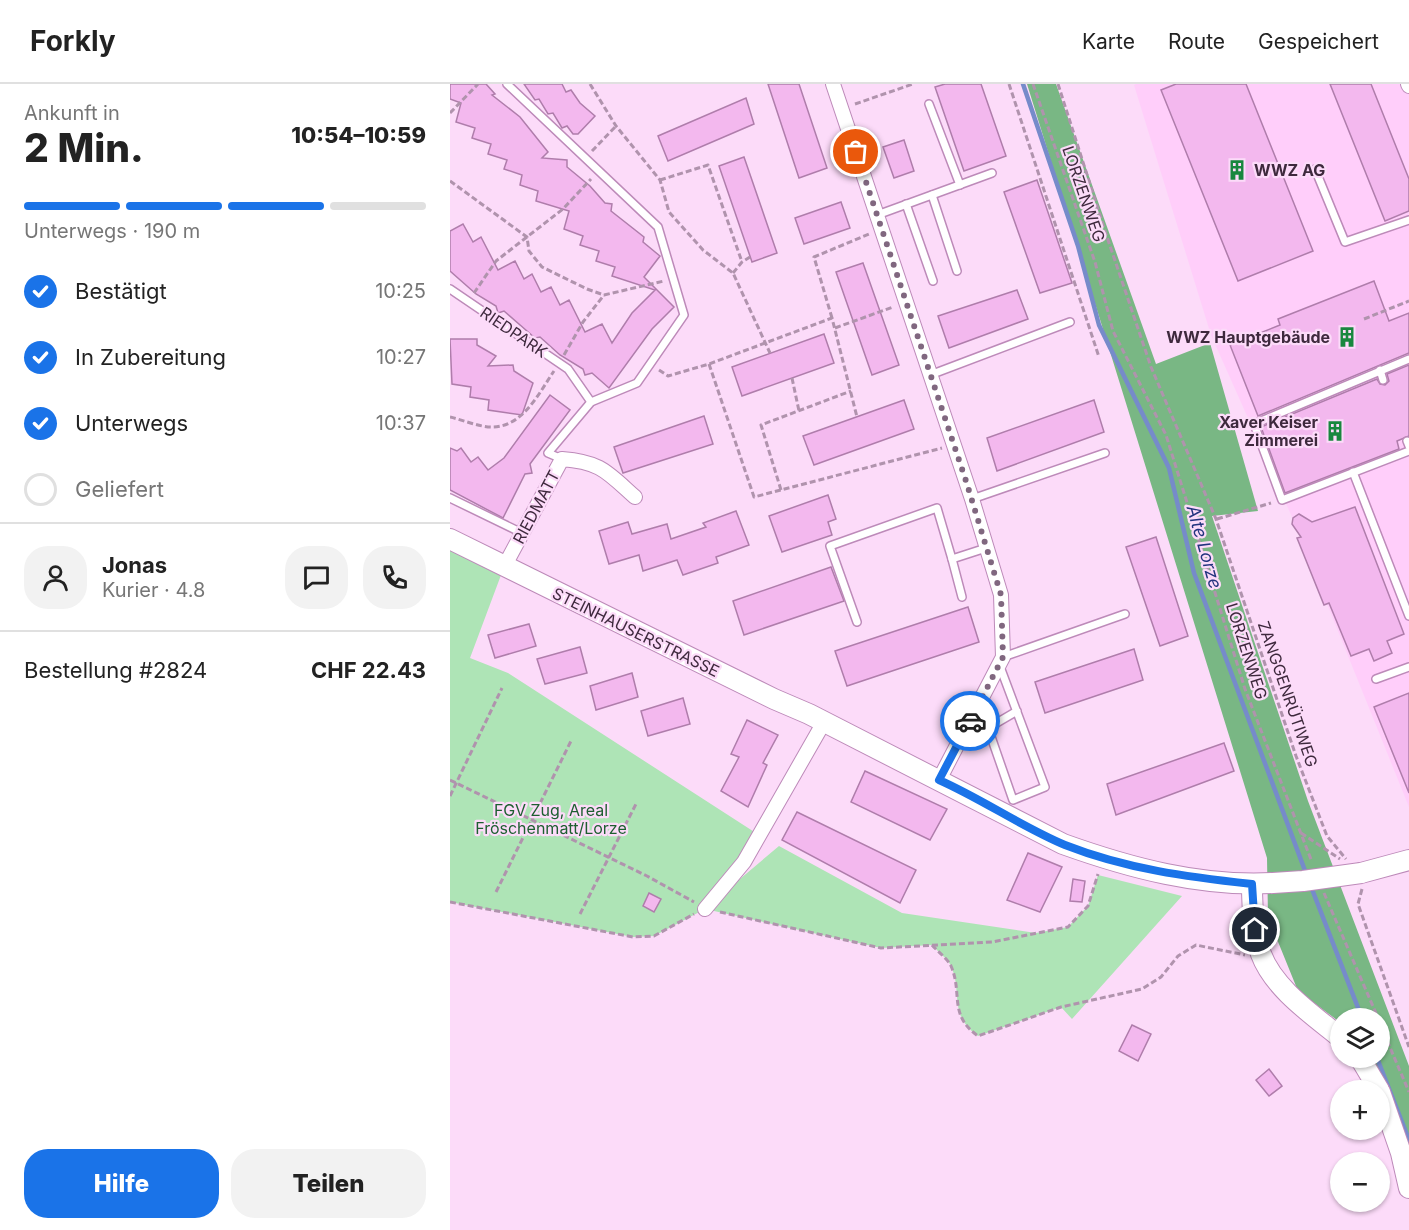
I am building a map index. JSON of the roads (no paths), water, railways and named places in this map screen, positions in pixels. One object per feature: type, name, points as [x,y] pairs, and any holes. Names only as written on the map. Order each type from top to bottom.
[{"type":"street","points":[[833,84],[972,499],[1001,595],[1001,661],[939,780]]},
{"type":"street","name":"RIEDMATT","points":[[504,567],[562,459],[585,461],[603,468],[635,497]]},
{"type":"street","name":"STEINHAUSERSTRASSE","points":[[450,539],[824,722],[1063,844],[1100,857],[1158,873],[1252,884],[1303,881],[1409,860]]},
{"type":"street","points":[[705,909],[744,862],[824,722]]},
{"type":"street","points":[[1252,884],[1255,930],[1261,955],[1273,975],[1294,999],[1330,1029]]},
{"type":"street","points":[[1390,1121],[1409,1188]]},
{"type":"lane","points":[[507,84],[658,227],[684,315],[637,383],[591,402],[548,453],[562,459]]},
{"type":"lane","points":[[929,104],[960,185]]},
{"type":"lane","points":[[1315,169],[1345,242],[1409,220]]},
{"type":"lane","points":[[879,222],[906,204],[992,173]]},
{"type":"lane","points":[[932,195],[957,271]]},
{"type":"lane","points":[[906,204],[933,280]]},
{"type":"lane","name":"RIEDPARK","points":[[450,289],[567,369],[591,402]]},
{"type":"lane","points":[[930,375],[1070,322]]},
{"type":"lane","points":[[1409,359],[1254,424],[1282,500],[1409,451]]},
{"type":"lane","points":[[1380,370],[1383,380]]},
{"type":"lane","points":[[972,499],[1105,453]]},
{"type":"lane","points":[[1353,472],[1409,616]]},
{"type":"lane","points":[[450,498],[522,533]]},
{"type":"lane","points":[[857,622],[830,546],[937,508],[962,597]]},
{"type":"lane","points":[[952,559],[986,548]]},
{"type":"lane","points":[[1017,711],[987,728],[1012,800],[1045,787],[1001,661],[1125,614]]},
{"type":"lane","points":[[1376,680],[1409,667]]},
{"type":"waterway","name":"Alte Lorze","points":[[1023,84],[1078,246],[1099,325],[1169,468],[1194,573],[1307,876]]},
{"type":"waterway","name":"Alte Lorze","points":[[1310,884],[1358,1008]]},
{"type":"waterway","name":"Alte Lorze","points":[[1381,1068],[1409,1140]]},
{"type":"place","name":"WWZ AG","points":[[1237,170]]},
{"type":"place","name":"WWZ Hauptgebäude","points":[[1347,337]]},
{"type":"place","name":"Xaver Keiser Zimmerei","points":[[1335,431]]},
{"type":"park label","name":"FGV Zug, Areal Fröschenmatt/Lorze","points":[[551,819]]}]
